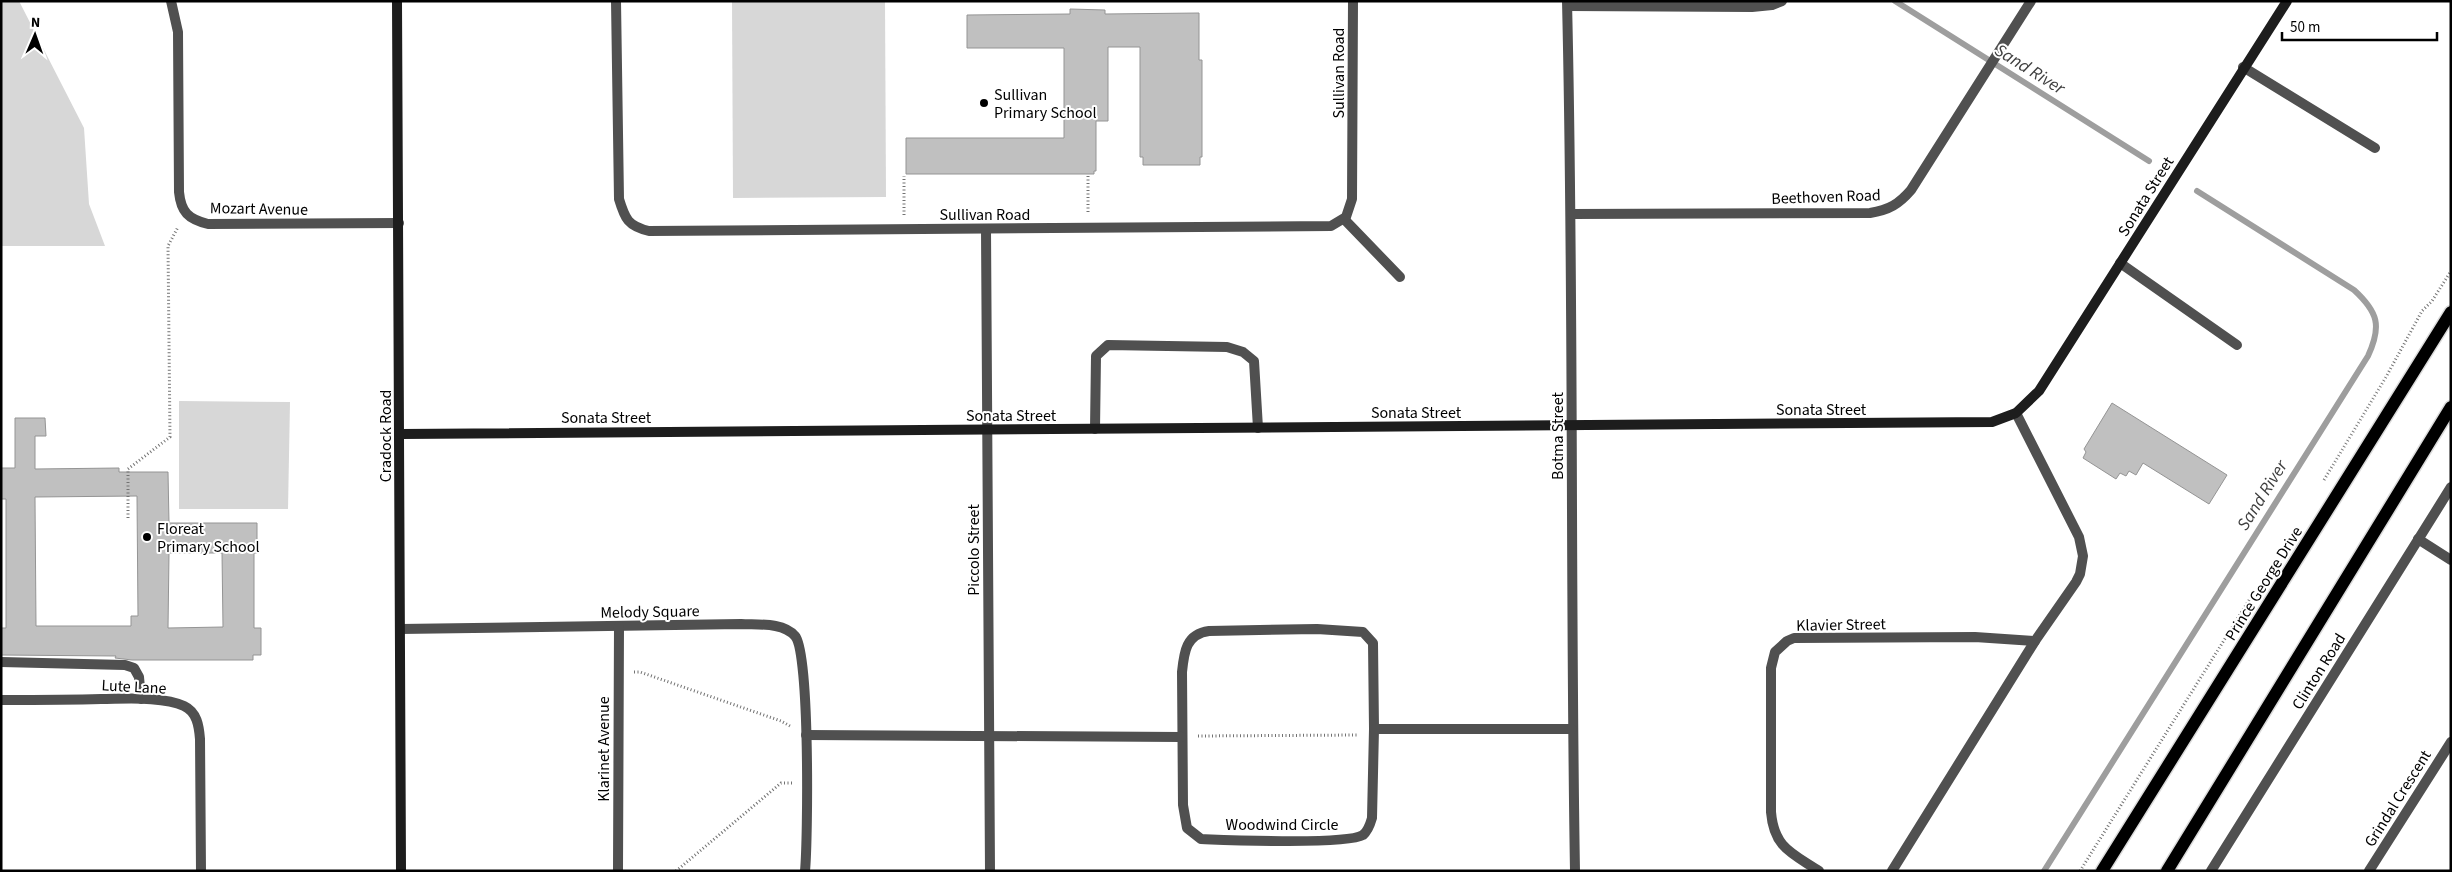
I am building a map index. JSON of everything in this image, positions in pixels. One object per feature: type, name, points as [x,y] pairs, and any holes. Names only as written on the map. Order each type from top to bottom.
[{"type":"main road","name":"Prince George Drive","points":[[2102,871],[2451,312]]},
{"type":"main road","points":[[2166,871],[2451,407]]},
{"type":"street","name":"Mozart Avenue","points":[[171,1],[178,32],[178,192],[180,205],[186,213],[196,221],[208,224],[399,223]]},
{"type":"street","name":"Cradock Road","points":[[397,1],[401,871]]},
{"type":"street","name":"Sullivan Road","points":[[616,1],[618,189],[622,209],[632,226],[649,231],[1327,226],[1344,219],[1349,212],[1352,199],[1353,1]]},
{"type":"street","points":[[1567,3],[1752,7],[1772,5],[1782,1]]},
{"type":"street","name":"Beethoven Road","points":[[1572,214],[1870,213],[1889,209],[1900,202],[1911,190],[2031,1]]},
{"type":"street","name":"Sonata Street","points":[[400,434],[1979,423],[2004,419],[2016,413],[2039,392],[2287,1]]},
{"type":"street","name":"Botma Street","points":[[1567,3],[1572,214],[1572,730],[1575,871]]},
{"type":"street","points":[[2244,68],[2375,148]]},
{"type":"street","points":[[1344,219],[1400,277]]},
{"type":"street","name":"Piccolo Street","points":[[986,229],[990,871]]},
{"type":"street","points":[[2120,263],[2237,345]]},
{"type":"street","points":[[1095,429],[1096,356],[1108,345],[1227,346],[1243,352],[1254,361],[1258,428]]},
{"type":"street","points":[[1892,871],[2035,641],[2076,582],[2082,565],[2082,549],[2016,413]]},
{"type":"street","name":"Clinton Road","points":[[2211,871],[2451,488]]},
{"type":"street","points":[[2418,539],[2451,560]]},
{"type":"street","name":"Melody Square","points":[[400,630],[766,625],[789,630],[797,637],[803,659],[806,736],[805,871]]},
{"type":"street","name":"Klarinet Avenue","points":[[618,626],[618,871]]},
{"type":"street","name":"Woodwind Circle","points":[[1317,629],[1364,632],[1372,643],[1374,729],[1372,818],[1364,834],[1348,839],[1220,840],[1201,839],[1195,836],[1187,828],[1185,822],[1182,736],[1183,657],[1190,639],[1199,632],[1317,629]]},
{"type":"street","name":"Klavier Street","points":[[1819,871],[1787,851],[1773,830],[1771,668],[1775,652],[1780,646],[1794,638],[1814,637],[1975,637],[2035,641]]},
{"type":"street","points":[[1,662],[125,665],[134,668],[139,677],[141,699]]},
{"type":"street","name":"Lute Lane","points":[[1,700],[141,699],[184,706],[192,713],[199,724],[201,871]]},
{"type":"street","points":[[1374,729],[1572,730]]},
{"type":"street","points":[[806,736],[1182,736]]},
{"type":"street","name":"Grindal Crescent","points":[[2369,871],[2451,742]]},
{"type":"path","points":[[904,176],[904,206]]},
{"type":"path","points":[[1088,176],[1088,205]]},
{"type":"path","points":[[128,518],[128,469],[170,437],[168,246],[186,213]]},
{"type":"path","points":[[2321,485],[2386,377],[2422,311],[2432,301],[2451,271]]},
{"type":"path","points":[[2080,871],[2261,582]]},
{"type":"path","points":[[618,672],[640,672],[781,721],[806,736]]},
{"type":"path","points":[[1182,736],[1364,735],[1374,729]]},
{"type":"path","points":[[676,871],[781,783],[806,782]]},
{"type":"shaded area","points":[[1,1],[19,1],[84,128],[89,204],[105,246],[1,246]]},
{"type":"shaded area","points":[[732,1],[885,1],[886,197],[733,198]]},
{"type":"shaded area","points":[[179,401],[290,402],[288,509],[179,509]]},
{"type":"building","points":[[1070,9],[1105,10],[1105,14],[1199,13],[1199,60],[1202,60],[1202,157],[1200,157],[1200,165],[1143,165],[1143,157],[1140,157],[1140,47],[1108,47],[1108,121],[1096,121],[1096,171],[1094,171],[1094,174],[906,174],[906,138],[1064,138],[1064,48],[967,48],[967,15],[1070,14]]},
{"type":"building","points":[[2112,403],[2227,475],[2209,504],[2143,463],[2136,475],[2129,471],[2126,476],[2120,473],[2116,479],[2083,458],[2086,452],[2084,449]]},
{"type":"building","points":[[15,418],[45,418],[46,436],[35,436],[35,469],[119,468],[119,472],[168,472],[169,523],[257,523],[257,553],[254,553],[254,628],[261,628],[261,655],[253,655],[253,660],[132,660],[115,658],[116,656],[1,655],[1,628],[6,628],[6,499],[1,499],[1,468],[15,468]],"holes":[[[137,496],[138,616],[131,616],[131,626],[36,626],[35,497]],[[169,553],[222,553],[223,627],[168,628]]]},
{"type":"waterway","name":"Sand River","points":[[1895,1],[2149,161]]},
{"type":"waterway","name":"Sand River","points":[[2044,871],[2368,356],[2375,336],[2376,328],[2373,313],[2354,290],[2197,191]]},
{"type":"place","name":"Sullivan Primary School","points":[[984,103]]},
{"type":"place","name":"Floreat Primary School","points":[[147,537]]}]
